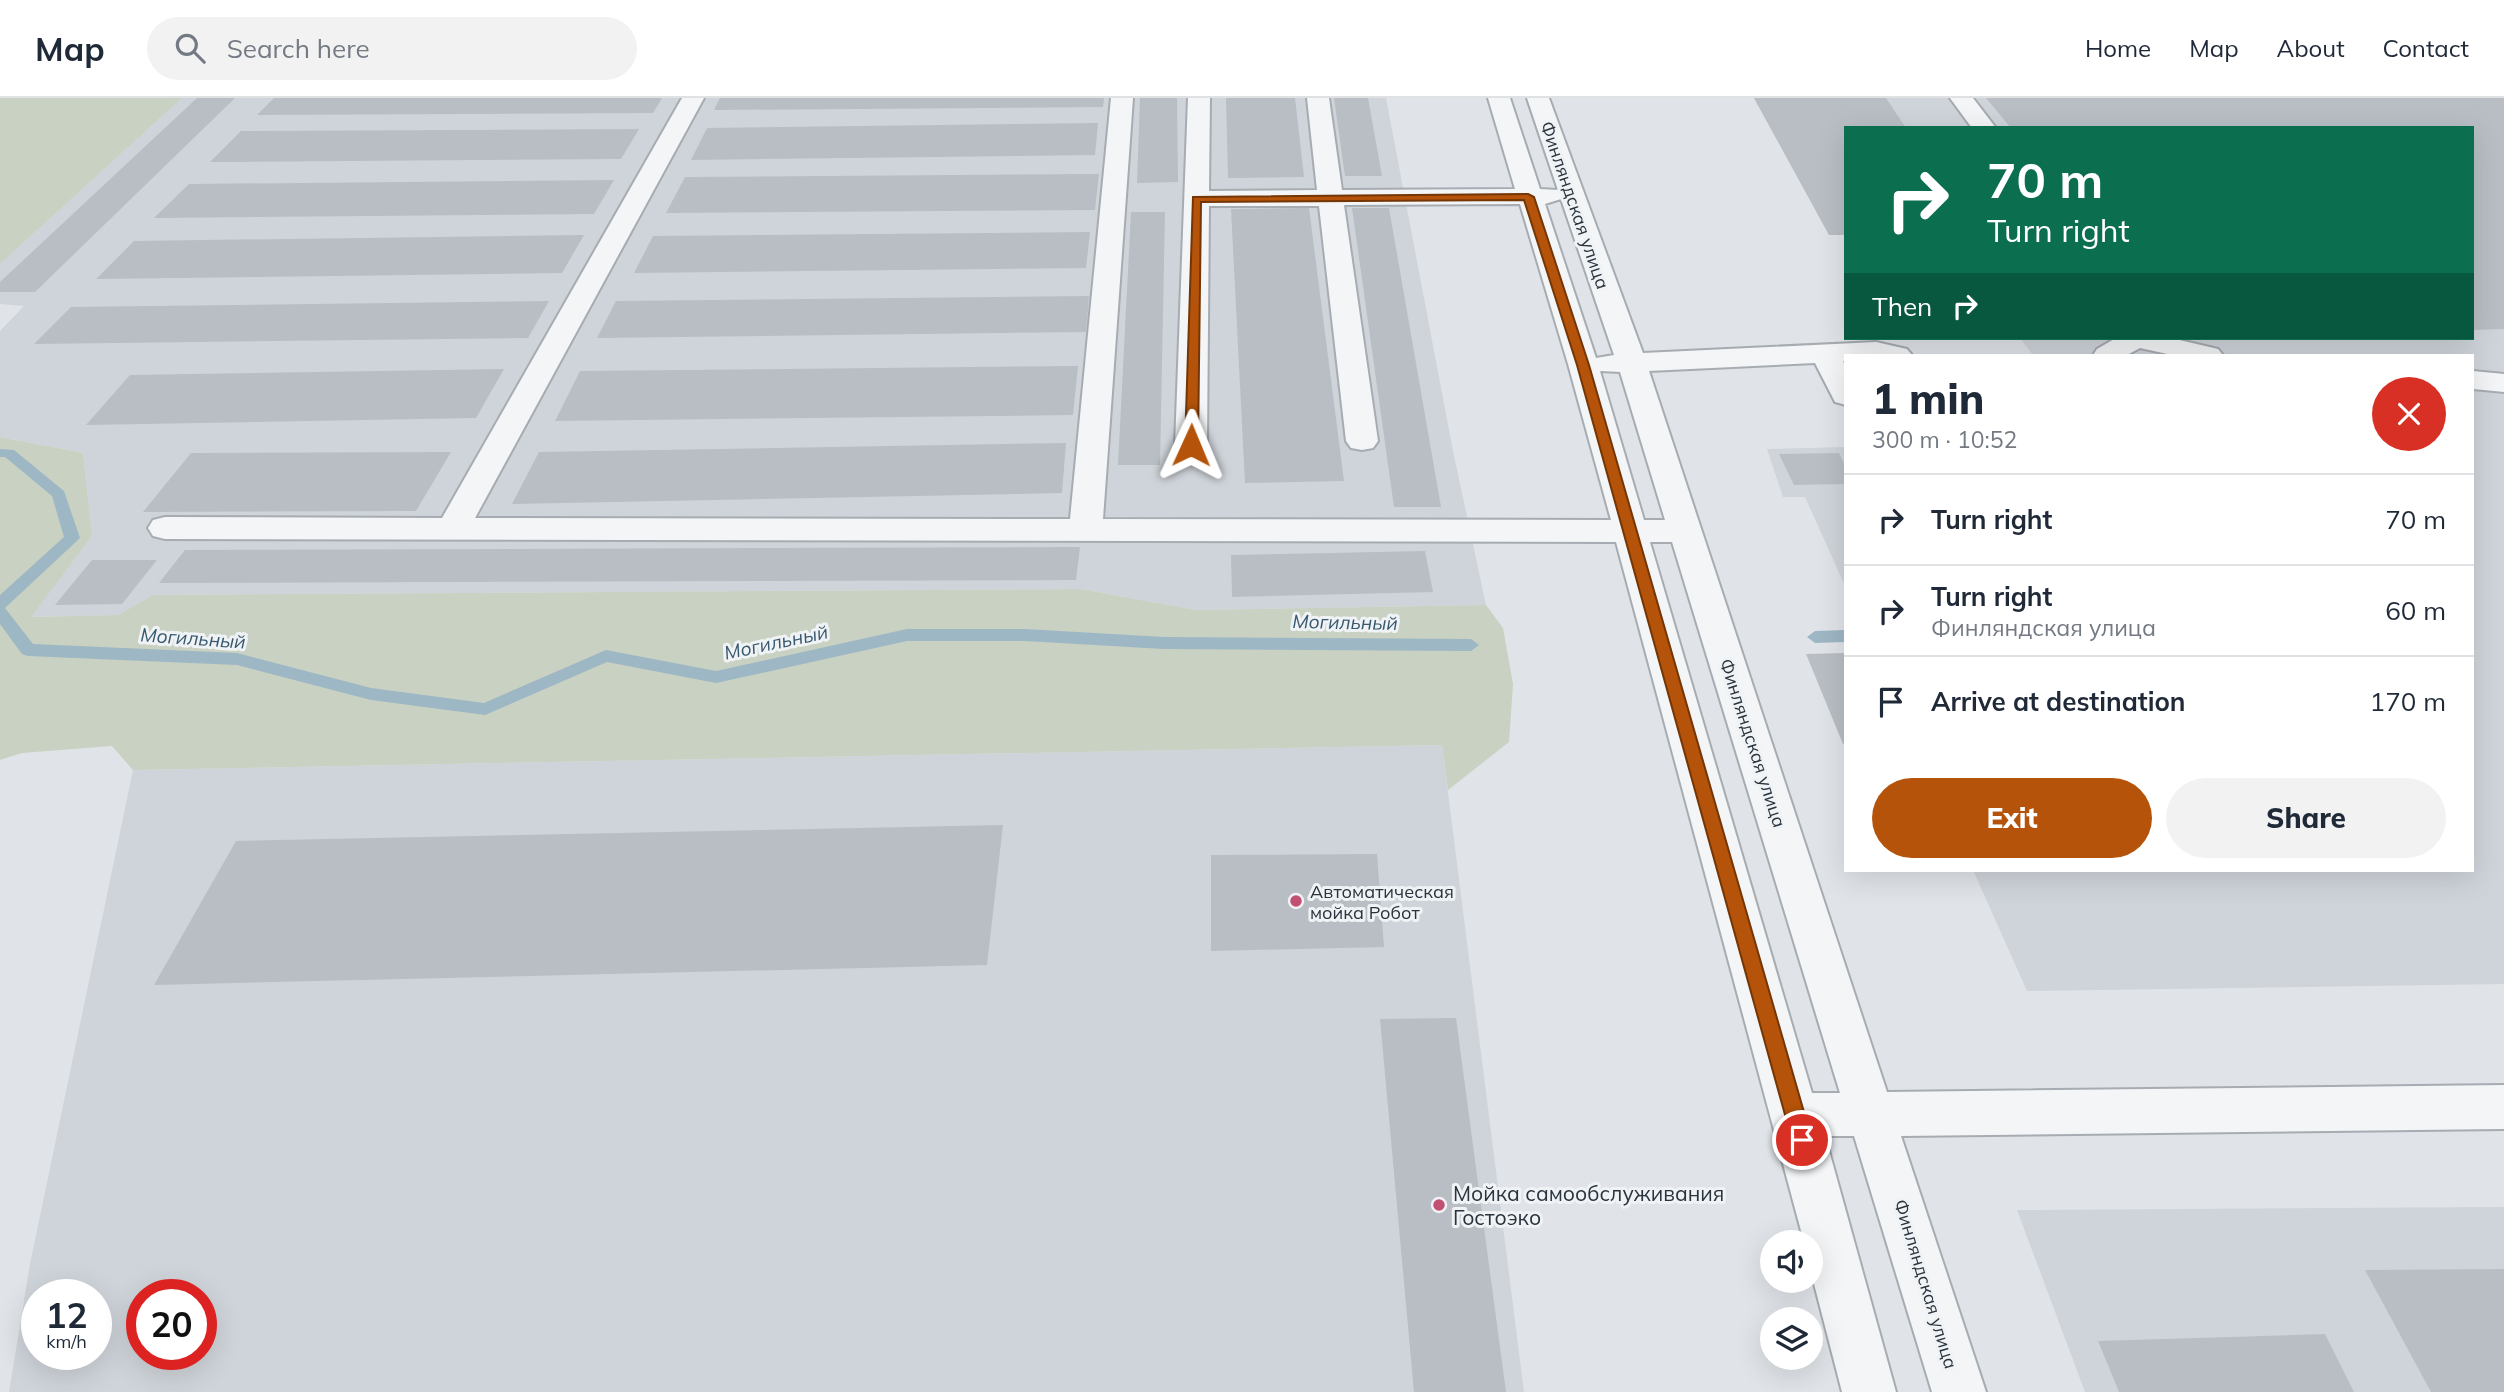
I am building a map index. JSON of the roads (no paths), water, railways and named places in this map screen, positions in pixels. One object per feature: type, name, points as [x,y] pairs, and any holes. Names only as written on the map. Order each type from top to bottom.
[{"type":"street","points":[[452,530],[693,98]]},
{"type":"street","points":[[1085,531],[1122,98]]},
{"type":"street","points":[[1191,445],[1199,98]]},
{"type":"street","points":[[1318,98],[1362,441]]},
{"type":"street","points":[[1499,98],[1583,365],[1796,1115],[1868,1392]]},
{"type":"street","name":"Финляндская улица","points":[[1538,98],[1632,364],[1873,1114],[1959,1392]]},
{"type":"street","points":[[1961,98],[1982,126]]},
{"type":"street","points":[[1196,199],[1571,196]]},
{"type":"street","points":[[2109,354],[2132,340]]},
{"type":"street","points":[[2143,340],[2203,354]]},
{"type":"street","points":[[1583,365],[1825,355],[1890,348]]},
{"type":"street","points":[[1825,355],[1844,392]]},
{"type":"street","points":[[2474,380],[2504,383]]},
{"type":"street","points":[[165,528],[1685,531]]},
{"type":"street","points":[[1796,1115],[2504,1107]]},
{"type":"waterway","name":"Могильный","points":[[0,453],[9,453],[59,494],[72,538],[0,604]]},
{"type":"waterway","name":"Могильный","points":[[0,612],[28,650],[237,659],[371,694],[485,709],[606,656],[716,677],[907,635],[1025,635],[1164,643],[1471,645]]},
{"type":"waterway","points":[[1815,637],[1844,636]]},
{"type":"place","name":"Автоматическая мойка Робот","points":[[1296,901]]},
{"type":"place","name":"Мойка самообслуживания Гостоэко","points":[[1439,1205]]}]
